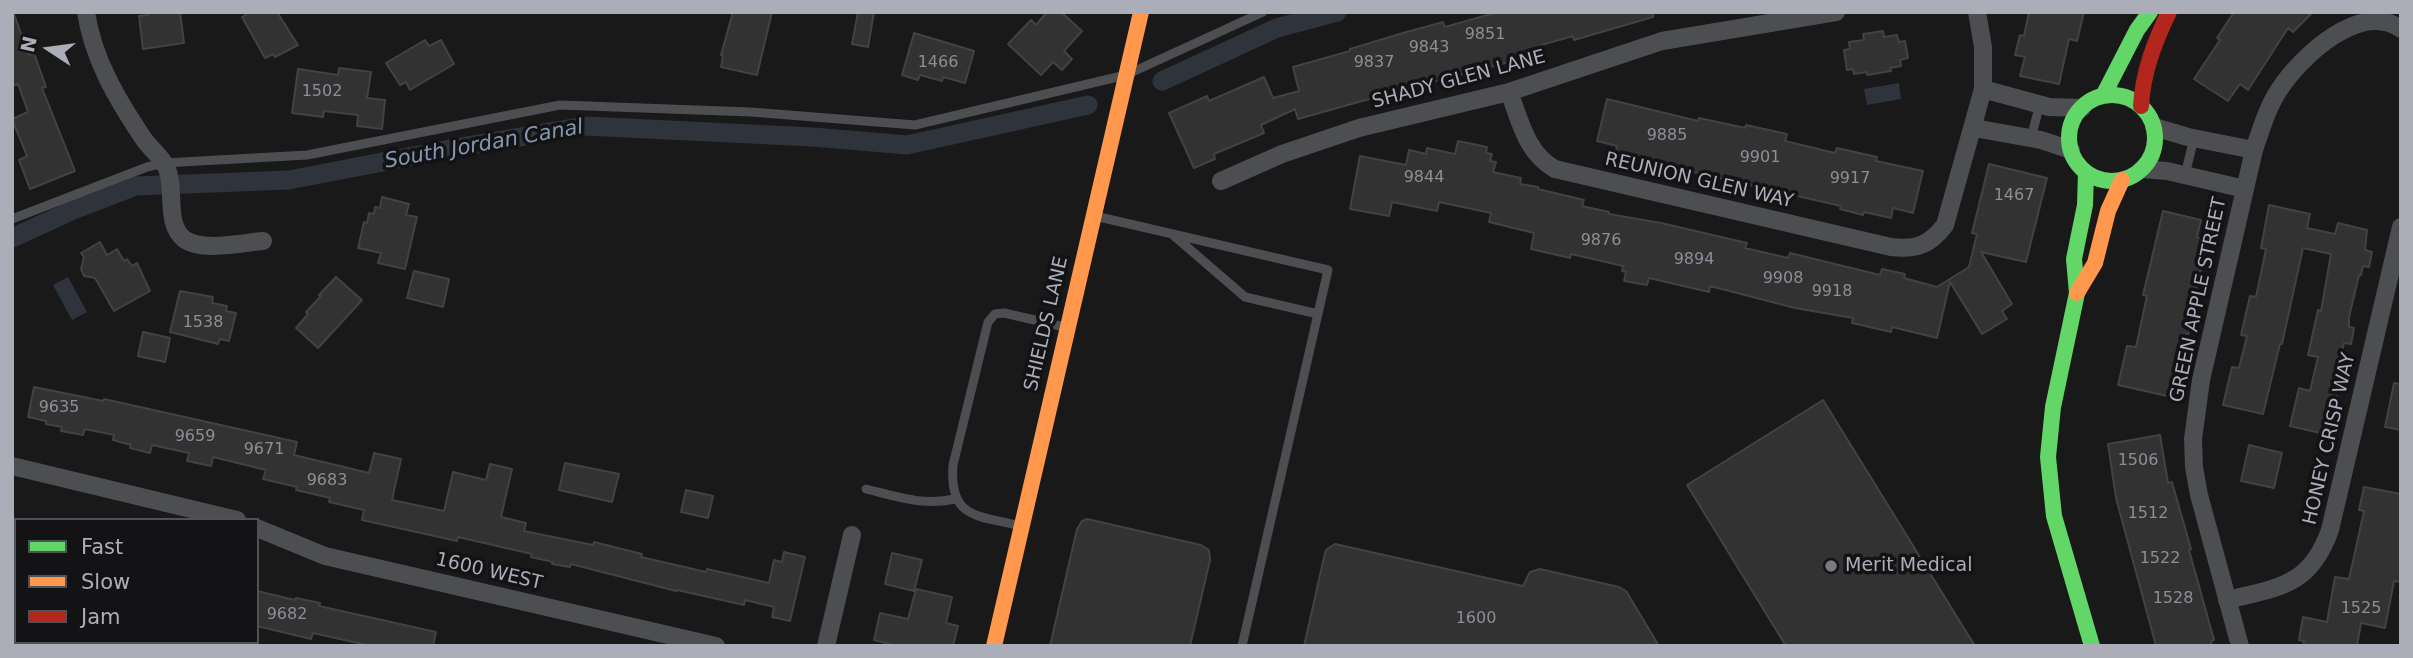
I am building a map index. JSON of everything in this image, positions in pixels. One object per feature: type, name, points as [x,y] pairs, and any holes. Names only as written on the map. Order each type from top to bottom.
[{"type":"street","points":[[86,12],[99,62],[168,177],[175,226],[182,237],[193,244],[206,246],[263,241]]},
{"type":"street","name":"SHIELDS LANE","points":[[994,646],[1141,12]]},
{"type":"street","name":"SHADY GLEN LANE","points":[[1221,181],[1282,154],[1359,128],[1509,92],[1662,41],[1836,12]]},
{"type":"street","points":[[1977,12],[1983,47],[1983,89],[1974,128],[2031,138],[2071,150]]},
{"type":"street","points":[[2103,96],[2121,66],[2142,20],[2150,12]]},
{"type":"street","points":[[2141,106],[2144,73],[2150,51],[2169,12]]},
{"type":"street","name":"GREEN APPLE STREET","points":[[2240,646],[2199,495],[2193,439],[2201,380],[2254,150],[2278,92],[2315,46],[2358,17],[2376,15],[2386,18],[2401,29]]},
{"type":"street","points":[[1983,89],[2061,109],[2081,108],[2103,96],[2129,98],[2149,115],[2154,127],[2155,142],[2151,157],[2142,169],[2122,180],[2109,181],[2086,172],[2071,150],[2073,121],[2081,108]]},
{"type":"street","name":"REUNION GLEN WAY","points":[[1509,92],[1534,153],[1543,163],[1555,169],[1891,247],[1914,248],[1925,245],[1936,237],[1945,225],[1974,128]]},
{"type":"street","points":[[2154,127],[2254,150]]},
{"type":"street","points":[[2142,169],[2185,175],[2245,189]]},
{"type":"street","points":[[2086,172],[2085,205],[2074,259],[2077,293],[2053,407],[2048,457],[2054,516],[2092,646]]},
{"type":"street","points":[[2077,293],[2095,263],[2108,211],[2122,180]]},
{"type":"street","name":"HONEY CRISP WAY","points":[[2227,600],[2273,589],[2293,581],[2310,568],[2323,551],[2401,227]]},
{"type":"street","points":[[12,466],[229,518]]},
{"type":"street","name":"1600 WEST","points":[[259,529],[325,556],[716,646]]},
{"type":"street","points":[[826,646],[852,535]]},
{"type":"lane","points":[[12,219],[147,167],[168,177],[307,155],[560,105],[751,112],[915,125],[1126,75],[1263,12]]},
{"type":"lane","points":[[2031,138],[2039,104]]},
{"type":"lane","points":[[2185,175],[2194,138]]},
{"type":"lane","points":[[1093,215],[1328,270],[1242,646]]},
{"type":"lane","points":[[1171,233],[1245,297],[1318,314]]},
{"type":"lane","points":[[1021,527],[968,512],[955,499],[952,485],[953,465],[988,322],[995,314],[1004,313],[1068,328]]},
{"type":"lane","points":[[866,489],[935,503],[955,499]]},
{"type":"shaded area","points":[[1899,83],[1901,99],[1867,105],[1864,89]]},
{"type":"shaded area","points":[[68,277],[87,312],[72,320],[53,285]]},
{"type":"building","points":[[147,12],[180,12],[184,43],[143,49],[139,16],[148,15]]},
{"type":"building","points":[[251,12],[277,12],[298,45],[275,57],[273,54],[265,58],[242,17]]},
{"type":"building","points":[[733,12],[772,12],[757,75],[721,67],[721,55]]},
{"type":"building","points":[[858,12],[874,12],[868,47],[852,44]]},
{"type":"building","points":[[1047,12],[1061,12],[1082,31],[1064,51],[1072,59],[1062,70],[1053,62],[1041,75],[1008,44],[1031,20],[1036,25]]},
{"type":"building","points":[[1498,12],[1653,12],[1653,17],[1574,40],[1573,36],[1538,46],[1540,54],[1402,90],[1404,95],[1381,101],[1380,96],[1298,119],[1295,109],[1261,125],[1264,133],[1214,154],[1215,159],[1194,168],[1169,113],[1207,96],[1209,101],[1264,77],[1273,98],[1299,91],[1293,67],[1443,22],[1445,27]]},
{"type":"building","points":[[2029,12],[2084,12],[2077,41],[2069,39],[2059,84],[2020,76],[2025,57],[2015,55],[2020,35],[2024,36]]},
{"type":"building","points":[[2234,12],[2313,12],[2293,32],[2288,28],[2248,90],[2240,84],[2228,101],[2194,79],[2220,40],[2217,38]]},
{"type":"building","points":[[14,14],[29,55],[34,53],[46,87],[42,88],[75,171],[30,189],[19,160],[27,156],[12,119],[28,112],[18,84],[12,86]]},
{"type":"building","points":[[1883,31],[1884,37],[1897,35],[1899,42],[1905,41],[1908,58],[1900,60],[1901,66],[1890,68],[1891,71],[1867,75],[1867,72],[1854,74],[1853,69],[1847,70],[1844,50],[1850,49],[1849,42],[1864,40],[1863,34]]},
{"type":"building","points":[[914,33],[974,51],[965,83],[943,77],[942,81],[920,75],[918,80],[902,75]]},
{"type":"building","points":[[425,40],[429,46],[441,40],[454,64],[410,90],[406,82],[400,85],[386,63]]},
{"type":"building","points":[[339,68],[371,72],[367,98],[385,100],[382,129],[357,126],[358,115],[324,111],[323,117],[292,113],[298,69],[338,75]]},
{"type":"building","points":[[1607,99],[1698,121],[1699,118],[1787,134],[1785,141],[1835,153],[1837,148],[1877,157],[1876,161],[1923,171],[1913,213],[1893,208],[1891,218],[1864,212],[1863,215],[1840,209],[1841,206],[1615,154],[1617,146],[1597,141]]},
{"type":"building","points":[[1458,141],[1487,147],[1486,153],[1492,154],[1490,161],[1496,162],[1493,172],[1521,178],[1520,184],[1584,200],[1582,206],[1747,243],[1745,248],[1788,258],[1790,253],[1880,275],[1882,269],[1905,274],[1904,278],[1937,287],[1969,267],[1977,234],[1972,233],[1989,164],[2047,178],[2026,262],[1981,252],[2012,304],[2002,311],[2007,319],[1982,334],[1950,282],[1937,338],[1892,327],[1891,332],[1852,323],[1853,318],[1795,308],[1710,286],[1709,292],[1649,278],[1647,285],[1624,281],[1626,272],[1622,271],[1623,266],[1571,254],[1570,258],[1531,249],[1534,233],[1489,222],[1491,213],[1439,202],[1437,211],[1392,202],[1389,216],[1350,209],[1360,156],[1406,165],[1409,150],[1426,154],[1427,148],[1455,154]]},
{"type":"building","points":[[382,197],[409,204],[406,215],[417,217],[405,269],[378,263],[381,253],[358,248],[364,222],[367,223],[369,213],[374,214],[375,207],[380,208]]},
{"type":"building","points":[[2269,205],[2310,214],[2307,228],[2335,234],[2338,223],[2367,230],[2365,250],[2372,252],[2369,267],[2363,266],[2359,275],[2349,317],[2349,327],[2354,328],[2351,344],[2344,343],[2331,395],[2337,396],[2329,435],[2290,426],[2299,388],[2310,391],[2318,357],[2308,355],[2318,310],[2321,311],[2331,254],[2303,248],[2263,414],[2223,405],[2232,367],[2239,368],[2247,336],[2241,335],[2250,296],[2256,297],[2266,249],[2261,248]]},
{"type":"building","points":[[2163,211],[2201,220],[2197,237],[2208,240],[2189,318],[2192,319],[2177,374],[2182,375],[2176,398],[2118,385],[2127,346],[2136,347],[2147,296],[2143,295]]},
{"type":"building","points":[[100,242],[107,255],[117,249],[124,261],[127,259],[132,266],[137,263],[150,291],[114,311],[95,278],[84,276],[81,269],[84,257],[81,253]]},
{"type":"building","points":[[414,271],[449,279],[443,307],[407,298]]},
{"type":"building","points":[[336,277],[362,300],[318,348],[296,328],[321,296],[319,295]]},
{"type":"building","points":[[180,291],[213,297],[212,303],[227,306],[226,311],[236,313],[229,341],[220,339],[218,344],[170,332]]},
{"type":"building","points":[[143,332],[170,338],[165,362],[138,356]]},
{"type":"building","points":[[2394,383],[2401,384],[2401,430],[2385,427]]},
{"type":"building","points":[[34,387],[103,401],[104,399],[297,442],[294,455],[369,473],[374,453],[401,459],[392,500],[444,511],[453,472],[486,480],[490,464],[512,469],[501,517],[526,523],[524,531],[593,545],[594,542],[642,554],[641,557],[706,572],[707,569],[769,583],[774,560],[782,562],[784,552],[805,557],[790,621],[772,617],[774,607],[745,600],[744,605],[676,591],[571,564],[570,567],[552,564],[553,562],[531,557],[532,554],[458,537],[457,541],[362,520],[364,510],[329,502],[330,498],[263,479],[266,470],[213,457],[211,466],[187,461],[189,453],[152,445],[150,453],[113,440],[114,435],[85,429],[83,435],[61,431],[62,427],[28,417]]},
{"type":"building","name":"Merit Medical","points":[[1823,400],[1975,646],[1786,646],[1687,485]]},
{"type":"building","points":[[2160,435],[2168,483],[2172,482],[2191,549],[2189,550],[2214,640],[2211,641],[2212,646],[2156,646],[2116,498],[2108,444]]},
{"type":"building","points":[[2249,445],[2282,453],[2274,488],[2241,481]]},
{"type":"building","points":[[565,463],[619,474],[612,502],[559,490]]},
{"type":"building","points":[[2364,487],[2401,494],[2401,582],[2394,581],[2385,628],[2361,623],[2357,646],[2303,646],[2304,641],[2299,640],[2303,617],[2327,622],[2335,577],[2349,579],[2364,511],[2359,510]]},
{"type":"building","points":[[686,490],[713,496],[708,518],[681,512]]},
{"type":"building","points":[[1087,519],[1201,545],[1209,550],[1210,560],[1190,646],[1050,646],[1077,529],[1082,521]]},
{"type":"building","points":[[1335,544],[1523,586],[1530,572],[1540,569],[1619,587],[1626,591],[1659,646],[1304,646],[1325,553]]},
{"type":"building","points":[[892,553],[922,560],[914,591],[885,584]]},
{"type":"building","points":[[916,589],[952,597],[946,623],[958,626],[953,646],[897,646],[874,640],[880,613],[908,619]]},
{"type":"building","points":[[259,591],[320,603],[319,606],[436,632],[433,646],[371,646],[313,633],[311,639],[259,626]]},
{"type":"waterway","name":"South Jordan Canal","points":[[1162,81],[1277,28],[1337,12]]},
{"type":"waterway","name":"South Jordan Canal","points":[[12,238],[136,186],[289,180],[585,126],[813,137],[907,145],[1088,105]]},
{"type":"traffic: fast","points":[[2103,96],[2137,30],[2150,12]]},
{"type":"traffic: fast","points":[[2112,95],[2128,99],[2142,108],[2151,122],[2155,138],[2151,154],[2142,168],[2128,177],[2112,181],[2096,177],[2082,168],[2073,154],[2069,138],[2073,122],[2082,108],[2096,99],[2112,95]]},
{"type":"traffic: fast","points":[[2086,172],[2085,205],[2074,259],[2077,293],[2053,407],[2048,457],[2054,516],[2092,646]]},
{"type":"traffic: slow","points":[[994,646],[1141,12]]},
{"type":"traffic: slow","points":[[2077,293],[2095,263],[2108,211],[2122,180]]},
{"type":"traffic: jam","points":[[2141,106],[2150,58],[2169,12]]},
{"type":"place","name":"Merit Medical","points":[[1831,566]]}]
